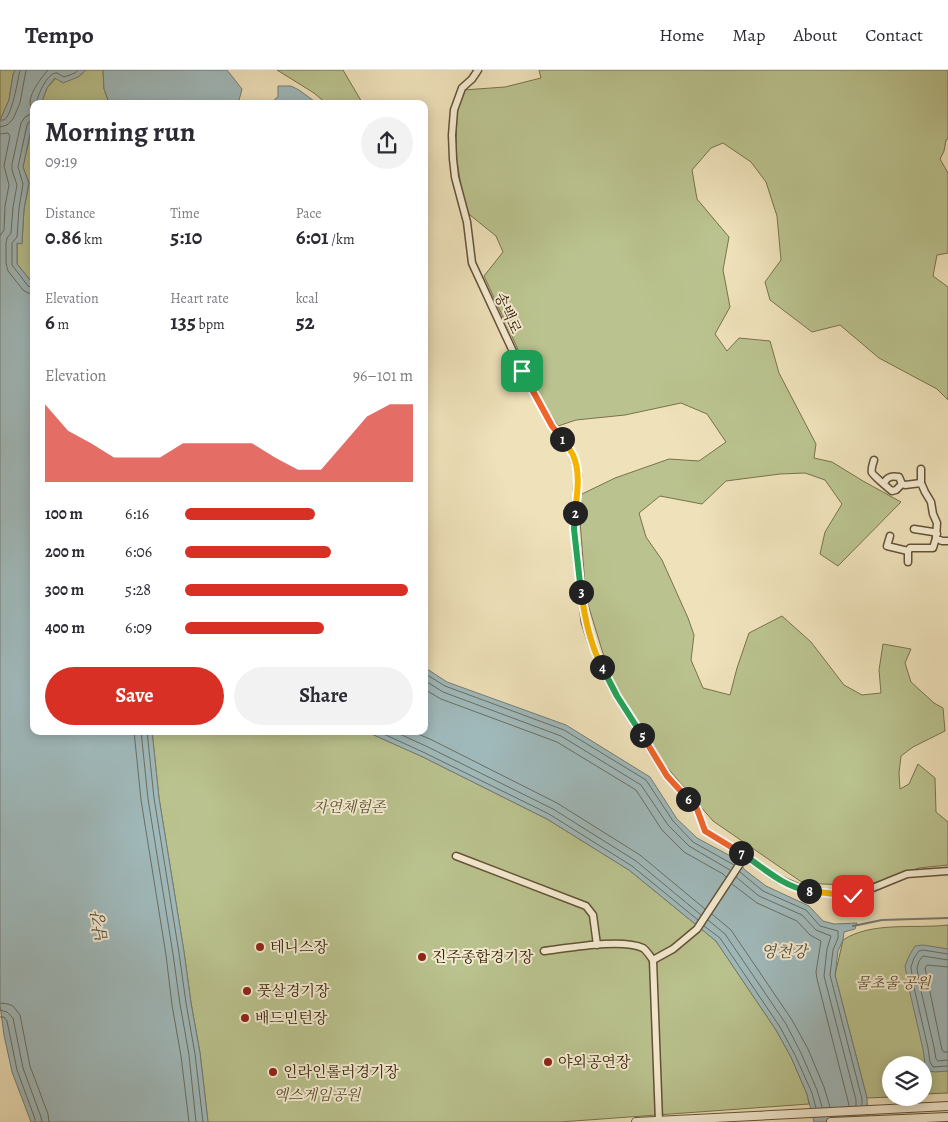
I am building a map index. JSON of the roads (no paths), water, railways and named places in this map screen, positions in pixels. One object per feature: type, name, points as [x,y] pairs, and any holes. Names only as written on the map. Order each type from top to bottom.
[{"type":"street","name":"송백로","points":[[478,70],[462,88],[454,110],[452,135],[455,177],[467,222],[472,262],[522,371],[552,426],[572,453],[578,476],[574,529],[584,612],[591,641],[600,664],[617,696],[667,776],[697,809],[705,831],[745,856],[778,880],[804,890],[853,896],[907,874],[948,871]]},
{"type":"street","points":[[874,460],[873,476],[892,491],[902,484]]},
{"type":"street","points":[[890,536],[887,546],[908,550],[910,548],[933,548],[937,522],[933,514],[931,502],[921,483],[921,470]]},
{"type":"street","points":[[884,483],[891,476],[899,477],[902,484]]},
{"type":"street","points":[[902,484],[921,483]]},
{"type":"street","points":[[914,529],[933,532],[942,541],[948,541]]},
{"type":"street","points":[[908,550],[908,562]]},
{"type":"street","points":[[456,856],[586,906],[593,915],[596,945]]},
{"type":"street","points":[[653,960],[673,948],[697,929],[745,856]]},
{"type":"street","points":[[544,951],[596,945],[630,944],[645,949],[653,960],[659,1121]]},
{"type":"street","points":[[636,1122],[948,1106]]},
{"type":"street","points":[[831,1122],[948,1117]]},
{"type":"water","name":"남강","points":[[15,70],[86,70],[78,77],[63,83],[55,78],[47,88],[42,100],[30,100],[30,134],[23,167],[29,183],[24,209],[22,244],[17,243],[17,264],[30,280],[30,735],[152,735],[159,798],[200,1053],[208,1122],[31,1122],[12,1072],[4,1035],[0,1005],[0,120],[9,100]]},
{"type":"water","points":[[103,70],[227,70],[242,89],[239,100],[108,100],[104,89]]},
{"type":"water","points":[[278,86],[291,86],[313,100],[275,100],[278,97]]},
{"type":"water","name":"영천강","points":[[428,670],[447,682],[566,725],[650,777],[677,819],[697,838],[736,859],[745,870],[766,886],[809,906],[823,921],[834,924],[857,923],[855,929],[844,932],[838,951],[835,975],[867,1098],[868,1122],[814,1122],[807,1094],[791,1057],[776,1030],[716,941],[629,870],[547,819],[423,757],[374,735],[428,735]]},
{"type":"water","points":[[923,945],[948,949],[948,1071],[932,1072],[932,1056],[924,1056],[905,966],[915,946]]},
{"type":"waterway","points":[[853,926],[882,920],[948,918]]},
{"type":"place","name":"테니스장","points":[[260,947]]},
{"type":"place","name":"진주종합경기장","points":[[422,957]]},
{"type":"place","name":"풋살경기장","points":[[247,991]]},
{"type":"place","name":"배드민턴장","points":[[245,1018]]},
{"type":"place","name":"야외공연장","points":[[548,1062]]},
{"type":"place","name":"인라인롤러경기장","points":[[273,1072]]},
{"type":"park label","name":"자연체험존","points":[[349,807]]},
{"type":"park label","name":"물초울 공원","points":[[893,983]]},
{"type":"park label","name":"엑스게임공원","points":[[317,1095]]}]
